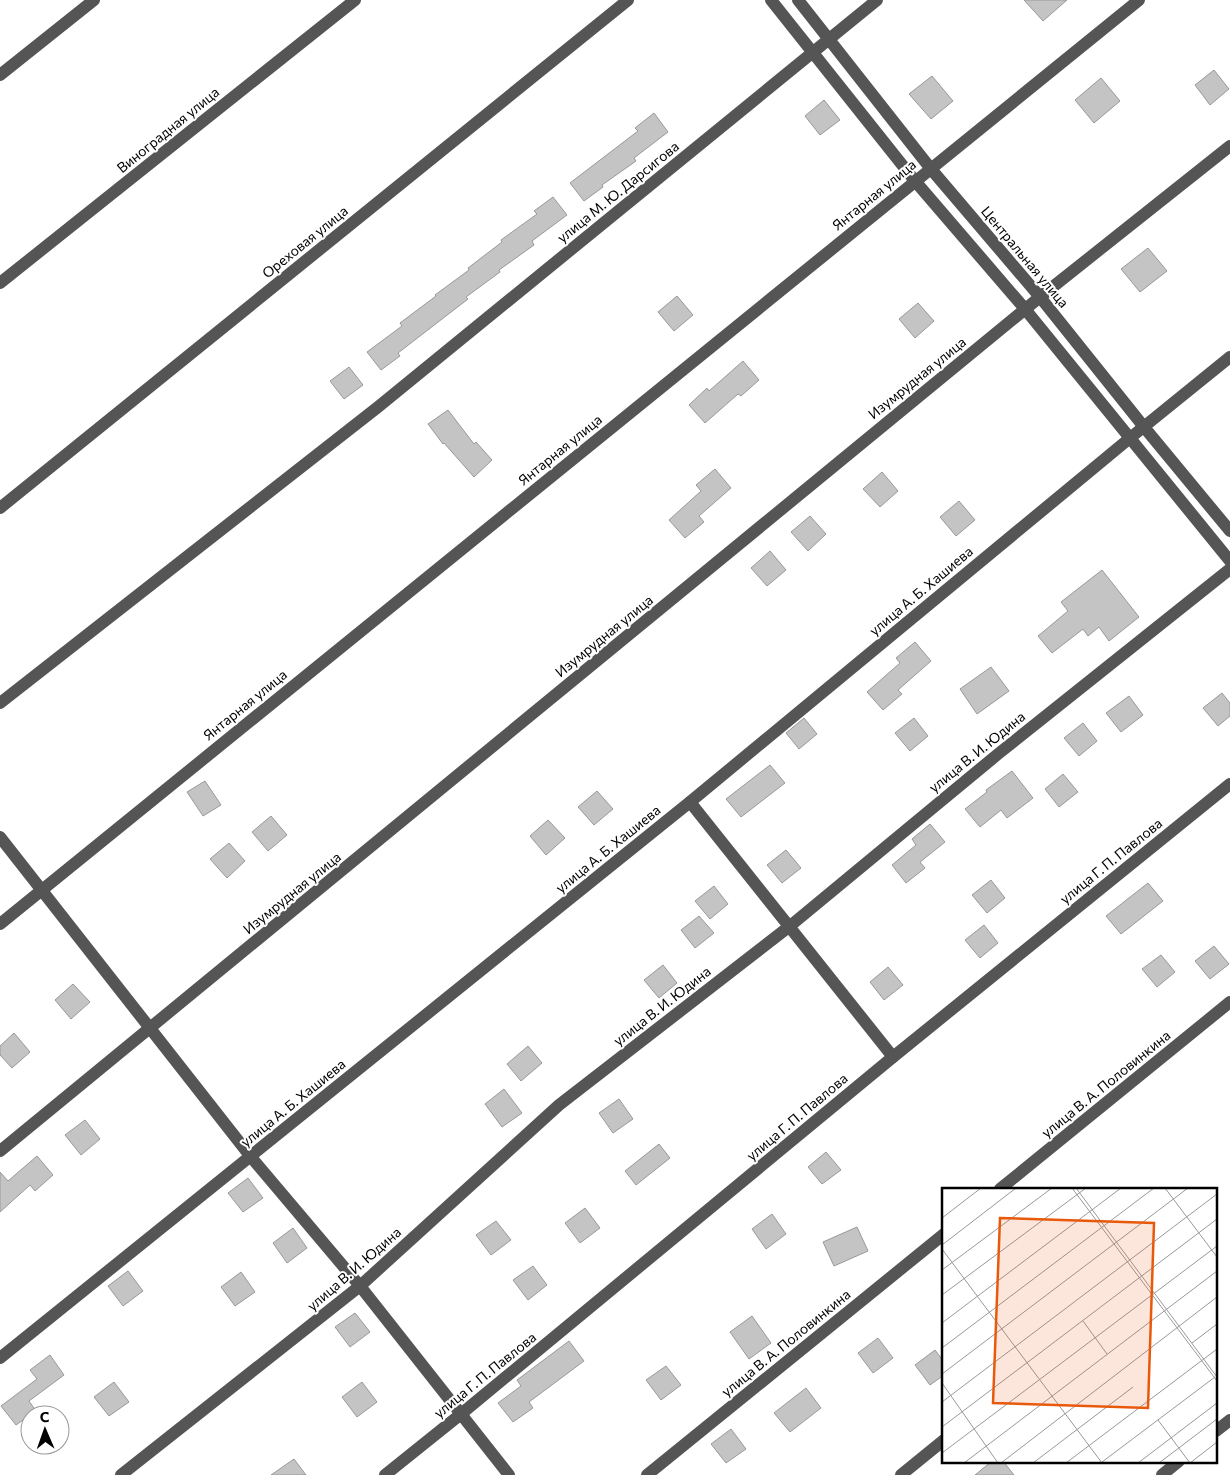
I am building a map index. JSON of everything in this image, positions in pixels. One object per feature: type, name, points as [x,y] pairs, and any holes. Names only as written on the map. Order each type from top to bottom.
[{"type":"street","points":[[0,75],[94,0]]},
{"type":"street","name":"Виноградная улица","points":[[0,283],[355,0]]},
{"type":"street","name":"Ореховая улица","points":[[0,508],[628,0]]},
{"type":"street","points":[[771,0],[914,181],[1025,309],[1230,561]]},
{"type":"street","name":"Центральная улица","points":[[798,0],[931,169],[1040,297],[1230,531]]},
{"type":"street","name":"улица М. Ю. Дарсигова","points":[[0,703],[378,407],[877,0]]},
{"type":"street","name":"Янтарная улица","points":[[0,924],[1138,0]]},
{"type":"street","name":"Изумрудная улица","points":[[0,1151],[1025,309],[1230,146]]},
{"type":"street","name":"улица А. Б. Хашиева","points":[[0,1358],[690,802],[1230,357]]},
{"type":"street","name":"улица В. И. Юдина","points":[[121,1475],[360,1286],[559,1105],[790,926],[998,754],[1230,569]]},
{"type":"street","name":"улица Г. П. Павлова","points":[[385,1475],[1230,784]]},
{"type":"street","points":[[690,802],[894,1057]]},
{"type":"street","points":[[0,837],[251,1156],[360,1286],[510,1475]]},
{"type":"street","name":"улица В. А. Половинкина","points":[[1001,1188],[1230,1002]]},
{"type":"street","name":"улица В. А. Половинкина","points":[[647,1475],[942,1236]]},
{"type":"street","points":[[1218,1429],[1230,1420]]},
{"type":"street","points":[[901,1475],[942,1442]]},
{"type":"street","points":[[1162,1475],[1178,1462]]},
{"type":"building","points":[[1024,0],[1067,0],[1043,21]]},
{"type":"building","points":[[1214,70],[1229,89],[1210,105],[1195,85]]},
{"type":"building","points":[[932,76],[953,101],[931,119],[909,94]]},
{"type":"building","points":[[1101,78],[1120,101],[1094,123],[1075,100]]},
{"type":"building","points":[[824,100],[840,120],[820,135],[805,116]]},
{"type":"building","points":[[654,113],[668,132],[634,158],[636,161],[602,185],[603,187],[584,201],[570,183],[638,131],[635,128]]},
{"type":"building","points":[[553,197],[567,215],[532,241],[534,245],[499,270],[500,272],[466,297],[468,299],[398,353],[400,356],[381,370],[367,352],[402,326],[400,323],[469,270],[468,268],[502,242],[501,240],[537,214],[534,211]]},
{"type":"building","points":[[1148,248],[1167,271],[1140,292],[1121,269]]},
{"type":"building","points":[[677,296],[693,315],[674,331],[658,312]]},
{"type":"building","points":[[918,303],[934,321],[915,338],[899,319]]},
{"type":"building","points":[[743,361],[759,380],[741,396],[738,394],[705,423],[689,405],[707,388],[709,391]]},
{"type":"building","points":[[349,367],[363,385],[344,399],[330,381]]},
{"type":"building","points":[[448,410],[474,444],[476,442],[492,460],[474,477],[443,444],[428,424]]},
{"type":"building","points":[[715,469],[731,488],[699,516],[704,522],[685,538],[669,520],[701,491],[696,485]]},
{"type":"building","points":[[882,472],[898,491],[880,507],[863,489]]},
{"type":"building","points":[[959,501],[975,520],[956,536],[940,517]]},
{"type":"building","points":[[810,516],[826,534],[808,551],[791,532]]},
{"type":"building","points":[[770,551],[786,570],[767,586],[751,568]]},
{"type":"building","points":[[1102,570],[1139,617],[1109,641],[1099,627],[1088,636],[1083,629],[1052,653],[1038,636],[1068,611],[1061,602]]},
{"type":"building","points":[[915,642],[931,661],[898,690],[902,694],[883,710],[867,692],[900,663],[896,658]]},
{"type":"building","points":[[991,667],[1009,691],[977,714],[960,689]]},
{"type":"building","points":[[1222,693],[1230,703],[1230,716],[1218,726],[1203,708]]},
{"type":"building","points":[[1129,696],[1143,715],[1121,732],[1106,713]]},
{"type":"building","points":[[804,718],[817,734],[799,749],[786,733]]},
{"type":"building","points":[[914,718],[928,736],[910,751],[895,733]]},
{"type":"building","points":[[1083,723],[1097,741],[1079,756],[1064,738]]},
{"type":"building","points":[[770,765],[785,783],[741,817],[726,799]]},
{"type":"building","points":[[1012,771],[1033,798],[1007,818],[1001,810],[980,827],[965,809],[987,792],[986,790]]},
{"type":"building","points":[[1063,774],[1078,792],[1059,807],[1045,789]]},
{"type":"building","points":[[205,781],[221,805],[203,816],[187,792]]},
{"type":"building","points":[[597,791],[613,809],[594,825],[578,807]]},
{"type":"building","points":[[271,816],[287,835],[268,851],[252,832]]},
{"type":"building","points":[[548,820],[565,838],[546,855],[530,836]]},
{"type":"building","points":[[930,824],[945,842],[920,862],[925,868],[906,883],[892,865],[916,845],[912,839]]},
{"type":"building","points":[[229,843],[245,861],[227,878],[210,859]]},
{"type":"building","points":[[786,850],[801,868],[782,883],[767,865]]},
{"type":"building","points":[[991,880],[1005,898],[987,913],[972,895]]},
{"type":"building","points":[[1148,883],[1163,901],[1121,934],[1106,916]]},
{"type":"building","points":[[714,886],[728,904],[710,919],[695,901]]},
{"type":"building","points":[[699,916],[714,933],[695,948],[681,930]]},
{"type":"building","points":[[984,925],[998,943],[980,958],[965,940]]},
{"type":"building","points":[[1214,946],[1229,964],[1210,979],[1195,961]]},
{"type":"building","points":[[1161,955],[1175,972],[1157,987],[1142,969]]},
{"type":"building","points":[[663,965],[677,983],[659,998],[644,980]]},
{"type":"building","points":[[888,967],[903,985],[884,1000],[870,982]]},
{"type":"building","points":[[73,984],[90,1002],[71,1019],[55,1000]]},
{"type":"building","points":[[14,1033],[30,1052],[12,1068],[0,1055],[0,1046]]},
{"type":"building","points":[[528,1046],[542,1063],[521,1081],[507,1064]]},
{"type":"building","points":[[504,1089],[522,1113],[502,1127],[485,1104]]},
{"type":"building","points":[[619,1099],[633,1119],[613,1133],[599,1113]]},
{"type":"building","points":[[85,1120],[100,1139],[81,1155],[65,1135]]},
{"type":"building","points":[[659,1144],[670,1158],[636,1185],[625,1171]]},
{"type":"building","points":[[826,1152],[841,1170],[822,1184],[808,1167]]},
{"type":"building","points":[[37,1156],[53,1175],[35,1191],[30,1185],[0,1212],[0,1172],[8,1181]]},
{"type":"building","points":[[248,1178],[263,1198],[243,1212],[228,1193]]},
{"type":"building","points":[[585,1208],[600,1228],[580,1243],[565,1223]]},
{"type":"building","points":[[772,1214],[786,1234],[766,1249],[752,1229]]},
{"type":"building","points":[[496,1221],[511,1240],[491,1255],[476,1235]]},
{"type":"building","points":[[857,1227],[868,1251],[834,1266],[823,1242]]},
{"type":"building","points":[[293,1228],[307,1248],[287,1263],[273,1243]]},
{"type":"building","points":[[533,1266],[547,1285],[528,1300],[513,1280]]},
{"type":"building","points":[[128,1271],[143,1291],[123,1306],[108,1286]]},
{"type":"building","points":[[241,1272],[255,1292],[235,1306],[221,1287]]},
{"type":"building","points":[[355,1313],[370,1332],[350,1347],[335,1327]]},
{"type":"building","points":[[752,1316],[771,1343],[749,1359],[730,1332]]},
{"type":"building","points":[[878,1338],[893,1358],[873,1373],[858,1353]]},
{"type":"building","points":[[569,1341],[584,1361],[529,1402],[533,1408],[513,1422],[498,1403],[521,1386],[517,1380]]},
{"type":"building","points":[[935,1350],[942,1359],[942,1376],[930,1385],[915,1365]]},
{"type":"building","points":[[50,1355],[64,1375],[29,1401],[32,1405],[20,1405],[20,1422],[16,1425],[1,1406],[37,1379],[30,1370]]},
{"type":"building","points":[[666,1366],[681,1385],[661,1400],[646,1380]]},
{"type":"building","points":[[114,1382],[129,1402],[109,1416],[94,1397]]},
{"type":"building","points":[[362,1382],[377,1402],[357,1417],[342,1397]]},
{"type":"building","points":[[806,1388],[821,1408],[790,1432],[774,1413]]},
{"type":"building","points":[[731,1429],[746,1449],[726,1463],[711,1444]]},
{"type":"building","points":[[294,1459],[306,1475],[271,1475]]},
{"type":"building","points":[[991,1462],[1004,1462],[1014,1475],[975,1475]]}]
